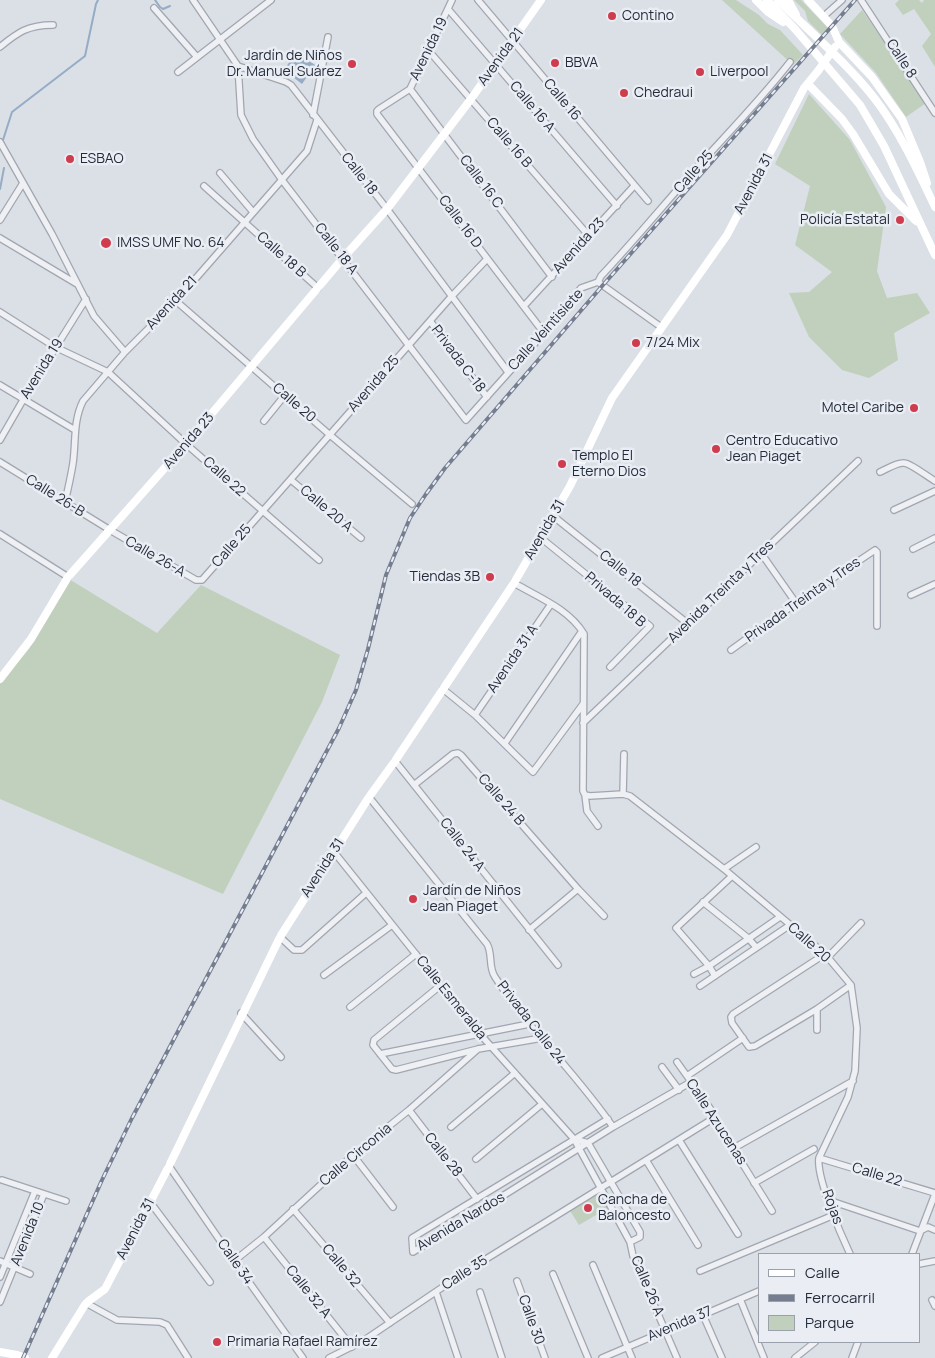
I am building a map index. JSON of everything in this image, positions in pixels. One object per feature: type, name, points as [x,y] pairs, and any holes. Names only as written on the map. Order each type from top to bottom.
[{"type":"street","points":[[192,0],[238,66]]},
{"type":"street","name":"Avenida 19","points":[[377,111],[410,89],[452,0]]},
{"type":"street","name":"Calle 16","points":[[478,0],[648,201]]},
{"type":"street","name":"Avenida 21","points":[[387,209],[471,99],[541,0]]},
{"type":"street","points":[[756,0],[768,12],[798,26]]},
{"type":"street","points":[[767,0],[852,72],[876,100],[896,130],[934,204]]},
{"type":"street","points":[[778,0],[860,105],[884,146],[935,255]]},
{"type":"street","points":[[788,0],[798,26]]},
{"type":"street","points":[[808,0],[832,26],[837,45],[872,77],[902,119],[920,162],[934,204]]},
{"type":"street","points":[[824,16],[842,0]]},
{"type":"street","name":"Calle 8","points":[[861,0],[867,6],[935,112]]},
{"type":"street","points":[[867,6],[872,0]]},
{"type":"street","points":[[178,72],[269,1]]},
{"type":"street","points":[[154,8],[197,57]]},
{"type":"street","name":"Calle 16 A","points":[[448,9],[617,206]]},
{"type":"street","points":[[0,47],[18,32],[38,25],[53,25]]},
{"type":"street","name":"Avenida 21","points":[[65,502],[73,463],[75,430],[79,409],[83,401],[124,352],[176,301],[307,151],[315,118],[328,37]]},
{"type":"street","name":"Avenida 31","points":[[86,1303],[105,1290],[169,1166],[280,937],[369,797],[514,583],[570,486],[612,398],[727,235],[804,88],[837,45]]},
{"type":"street","name":"Calle 16 B","points":[[429,51],[589,236]]},
{"type":"street","name":"Calle 25","points":[[598,282],[601,276],[644,231],[698,166],[771,87],[790,62]]},
{"type":"street","name":"Calle 18","points":[[238,66],[290,85],[387,209],[508,372]]},
{"type":"street","name":"Calle 18 A","points":[[238,66],[241,115],[253,139],[282,180],[466,420]]},
{"type":"street","points":[[808,84],[842,119],[889,194],[920,225]]},
{"type":"street","name":"Calle 16 C","points":[[410,89],[552,277]]},
{"type":"street","name":"Calle 16 D","points":[[377,111],[377,114],[544,333]]},
{"type":"street","points":[[0,142],[52,234],[98,323],[124,352]]},
{"type":"street","points":[[220,173],[253,212]]},
{"type":"street","points":[[0,220],[23,184]]},
{"type":"street","name":"Calle 18 B","points":[[204,186],[318,288]]},
{"type":"street","name":"Avenida 23","points":[[524,306],[634,186]]},
{"type":"street","name":"Avenida 23","points":[[0,679],[31,639],[68,577],[186,444],[343,258],[387,209]]},
{"type":"street","points":[[0,238],[77,284]]},
{"type":"street","name":"Avenida 25","points":[[262,511],[451,296],[487,259]]},
{"type":"street","name":"Calle Veintisiete","points":[[466,420],[544,333],[580,288],[598,282],[661,327]]},
{"type":"street","name":"Avenida 19","points":[[0,440],[86,299]]},
{"type":"street","name":"Calle 20","points":[[176,301],[412,504]]},
{"type":"street","name":"Calle 22","points":[[0,312],[55,347],[108,372],[186,444],[319,560]]},
{"type":"street","name":"Privada C-18","points":[[430,321],[486,397]]},
{"type":"street","points":[[0,385],[75,430]]},
{"type":"street","points":[[264,421],[284,395]]},
{"type":"street","name":"Avenida Treinta y Tres","points":[[583,722],[858,461]]},
{"type":"street","name":"Calle 26-B","points":[[0,462],[110,530]]},
{"type":"street","points":[[880,472],[902,463],[909,464],[920,473],[935,481]]},
{"type":"street","name":"Calle 20 A","points":[[291,480],[361,538]]},
{"type":"street","points":[[894,510],[935,492]]},
{"type":"street","name":"Calle 25","points":[[202,580],[262,511]]},
{"type":"street","name":"Calle 18","points":[[554,516],[688,623]]},
{"type":"street","name":"Calle 26-A","points":[[110,530],[196,580],[202,580]]},
{"type":"street","points":[[0,534],[68,577]]},
{"type":"street","name":"Privada 18 B","points":[[541,538],[650,626],[610,666]]},
{"type":"street","points":[[913,549],[935,538]]},
{"type":"street","name":"Privada Treinta y Tres","points":[[731,650],[796,603],[876,550],[877,626]]},
{"type":"street","points":[[761,553],[796,603]]},
{"type":"street","points":[[514,583],[551,604],[575,622],[582,630],[584,637],[583,791],[587,811],[598,826]]},
{"type":"street","points":[[911,595],[935,584]]},
{"type":"street","name":"Avenida 31 A","points":[[475,715],[551,604]]},
{"type":"street","points":[[505,742],[582,630]]},
{"type":"street","points":[[443,690],[505,742],[533,772],[584,703]]},
{"type":"street","name":"Calle 24 B","points":[[414,785],[452,754],[458,753],[578,889]]},
{"type":"street","points":[[585,795],[622,794],[624,754]]},
{"type":"street","name":"Calle 24 A","points":[[395,761],[558,965]]},
{"type":"street","name":"Calle 20","points":[[622,794],[630,796],[724,869],[826,956],[851,985]]},
{"type":"street","name":"Privada Calle 24","points":[[369,797],[487,944],[490,949],[493,974],[529,1024],[613,1127]]},
{"type":"street","points":[[724,869],[756,847]]},
{"type":"street","name":"Calle Esmeralda","points":[[334,852],[479,1033],[574,1139],[600,1188]]},
{"type":"street","points":[[715,976],[709,966],[676,928],[732,876]]},
{"type":"street","points":[[529,930],[578,889],[604,916]]},
{"type":"street","points":[[280,937],[294,950],[302,950],[366,893]]},
{"type":"street","points":[[704,902],[748,938],[756,947]]},
{"type":"street","points":[[694,974],[709,966],[780,917]]},
{"type":"street","points":[[820,1158],[848,1097],[855,1070],[857,1028],[851,985],[752,1048],[749,1048],[732,1024],[731,1017],[826,956],[861,923]]},
{"type":"street","points":[[324,975],[392,925]]},
{"type":"street","points":[[700,986],[790,925]]},
{"type":"street","points":[[350,1007],[416,954]]},
{"type":"street","points":[[441,985],[373,1042],[373,1045],[394,1070],[491,1046],[542,1038]]},
{"type":"street","points":[[817,1008],[817,1030]]},
{"type":"street","points":[[242,1013],[281,1057]]},
{"type":"street","points":[[380,1054],[529,1024]]},
{"type":"street","points":[[687,1076],[743,1038]]},
{"type":"street","name":"Calle Circonia","points":[[234,1261],[264,1237],[353,1155],[409,1110],[478,1049]]},
{"type":"street","name":"Calle Azucenas","points":[[677,1062],[712,1111],[714,1118],[772,1211]]},
{"type":"street","points":[[662,1067],[679,1090]]},
{"type":"street","points":[[451,1127],[515,1073]]},
{"type":"street","points":[[734,1148],[852,1081]]},
{"type":"street","name":"Avenida Nardos","points":[[608,1119],[412,1238],[413,1252],[613,1127],[691,1082]]},
{"type":"street","points":[[476,1159],[542,1104]]},
{"type":"street","name":"Calle 28","points":[[409,1110],[477,1199]]},
{"type":"street","name":"Calle 35","points":[[329,1358],[352,1347],[600,1188],[714,1118]]},
{"type":"street","points":[[574,1139],[588,1143],[640,1232],[640,1237],[630,1242]]},
{"type":"street","points":[[679,1140],[738,1234]]},
{"type":"street","points":[[754,1183],[814,1149]]},
{"type":"street","points":[[353,1155],[393,1207]]},
{"type":"street","name":"Calle 22","points":[[820,1158],[935,1193]]},
{"type":"street","name":"Rojas","points":[[820,1158],[818,1165],[828,1200],[848,1253]]},
{"type":"street","points":[[646,1160],[698,1245]]},
{"type":"street","name":"Calle 34","points":[[169,1166],[304,1358]]},
{"type":"street","points":[[2,1180],[66,1201]]},
{"type":"street","name":"Calle 26 A","points":[[600,1188],[630,1242],[633,1256],[677,1358]]},
{"type":"street","name":"Avenida 10","points":[[0,1277],[3,1262],[35,1191]]},
{"type":"street","points":[[912,1253],[935,1193]]},
{"type":"street","name":"Avenida 10","points":[[0,1302],[44,1194]]},
{"type":"street","points":[[828,1200],[920,1231],[928,1227],[935,1230]]},
{"type":"street","points":[[150,1202],[210,1282]]},
{"type":"street","name":"Calle 32","points":[[293,1209],[390,1323]]},
{"type":"street","points":[[700,1271],[834,1214]]},
{"type":"street","name":"Calle 32 A","points":[[264,1237],[352,1347]]},
{"type":"street","points":[[920,1264],[935,1261]]},
{"type":"street","points":[[3,1262],[30,1274]]},
{"type":"street","points":[[592,1265],[632,1358]]},
{"type":"street","points":[[553,1274],[588,1358]]},
{"type":"street","name":"Calle 30","points":[[517,1281],[545,1358]]},
{"type":"street","name":"Avenida 37","points":[[602,1358],[758,1291]]},
{"type":"street","points":[[436,1292],[458,1358]]},
{"type":"street","points":[[480,1292],[502,1358]]},
{"type":"street","points":[[740,1299],[764,1358]]},
{"type":"street","points":[[932,1300],[935,1306]]},
{"type":"street","points":[[52,1358],[86,1303],[116,1320],[160,1322],[167,1325],[188,1358]]},
{"type":"street","points":[[703,1315],[722,1358]]},
{"type":"street","points":[[795,1358],[804,1348],[813,1343]]},
{"type":"street","points":[[852,1358],[858,1343]]},
{"type":"street","points":[[0,1352],[25,1358]]},
{"type":"green space","points":[[722,0],[736,0],[759,15],[768,24],[780,30],[803,55],[793,65]]},
{"type":"green space","points":[[794,0],[801,0],[828,28],[822,35],[808,21],[805,11]]},
{"type":"green space","points":[[899,0],[919,0],[922,3],[924,0],[935,0],[935,67],[922,46],[931,34],[914,9],[903,15],[895,4]]},
{"type":"green space","points":[[862,10],[926,103],[906,117],[876,73],[840,34]]},
{"type":"green space","points":[[809,94],[850,140],[886,207],[877,271],[887,298],[917,293],[930,313],[894,333],[898,360],[869,378],[842,370],[809,337],[789,293],[809,292],[832,272],[795,245],[810,186],[775,164]]},
{"type":"green space","points":[[69,579],[157,633],[201,585],[340,655],[322,702],[223,894],[0,799],[0,683],[29,649]]},
{"type":"green space","name":"Cancha de Baloncesto","points":[[598,1192],[608,1208],[579,1225],[569,1209]]},
{"type":"water","points":[[296,52],[315,65],[302,84],[284,70]]},
{"type":"waterway","points":[[3,140],[12,112],[85,56],[98,0]]},
{"type":"waterway","points":[[155,0],[163,9],[170,6]]},
{"type":"waterway","points":[[0,189],[4,168]]},
{"type":"railway","points":[[23,1358],[102,1180],[132,1118],[339,728],[356,690],[386,575],[410,518],[445,468],[603,285],[855,0]]},
{"type":"place","name":"Contino","points":[[612,16]]},
{"type":"place","name":"BBVA","points":[[555,63]]},
{"type":"place","name":"Jardín de Niños Dr. Manuel Suárez","points":[[352,64]]},
{"type":"place","name":"Liverpool","points":[[700,72]]},
{"type":"place","name":"Chedraui","points":[[624,93]]},
{"type":"place","name":"ESBAO","points":[[70,159]]},
{"type":"place","name":"Policía Estatal","points":[[900,220]]},
{"type":"place","name":"IMSS UMF No. 64","points":[[106,243]]},
{"type":"place","name":"7/24 Mix","points":[[636,343]]},
{"type":"place","name":"Motel Caribe","points":[[914,408]]},
{"type":"place","name":"Centro Educativo Jean Piaget","points":[[716,449]]},
{"type":"place","name":"Templo El Eterno Dios","points":[[562,464]]},
{"type":"place","name":"Tiendas 3B","points":[[490,577]]},
{"type":"place","name":"Jardín de Niños Jean Piaget","points":[[413,899]]},
{"type":"place","name":"Cancha de Baloncesto","points":[[588,1208]]},
{"type":"place","name":"Primaria Rafael Ramírez","points":[[217,1342]]}]
